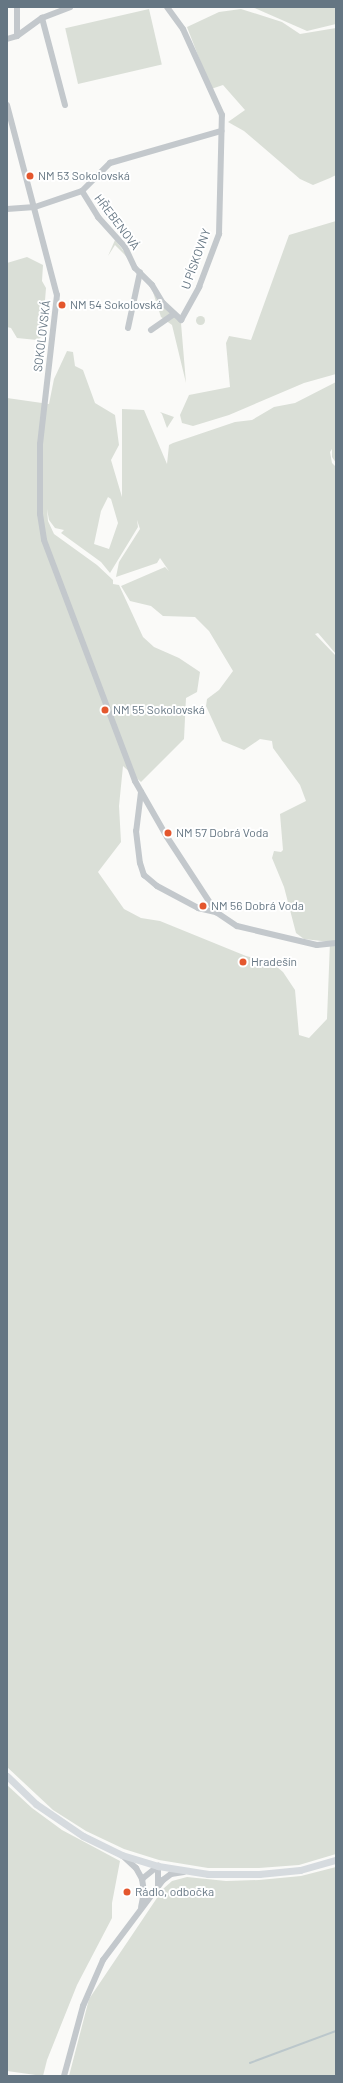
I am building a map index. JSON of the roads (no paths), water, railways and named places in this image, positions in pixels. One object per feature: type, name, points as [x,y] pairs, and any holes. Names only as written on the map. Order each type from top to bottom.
[{"type":"main road","points":[[7,1776],[50,1815],[83,1836],[122,1855],[158,1866],[226,1875],[259,1874],[300,1870],[336,1860]]},
{"type":"street","points":[[17,7],[17,36]]},
{"type":"street","points":[[7,39],[17,36],[42,18],[70,7]]},
{"type":"street","name":"U PÍSKOVNY","points":[[168,7],[183,29],[222,115],[219,234],[200,288],[181,320]]},
{"type":"street","points":[[42,18],[65,105]]},
{"type":"street","name":"SOKOLOVSKÁ","points":[[7,105],[35,206],[57,295],[52,353],[42,412],[41,526],[48,554],[141,792],[216,912]]},
{"type":"street","points":[[7,209],[35,206],[82,190],[110,163],[221,131]]},
{"type":"street","name":"HŘEBENOVÁ","points":[[82,190],[98,217],[125,247],[140,272],[174,314],[181,320]]},
{"type":"street","points":[[128,328],[140,272]]},
{"type":"street","points":[[151,330],[174,314]]},
{"type":"street","points":[[141,792],[136,832],[140,863],[144,875],[165,892],[198,908],[216,912],[237,926],[259,933],[317,945],[336,943]]},
{"type":"street","points":[[122,1855],[136,1868],[142,1879],[144,1892],[139,1912]]},
{"type":"street","points":[[142,1879],[158,1866]]},
{"type":"street","points":[[156,1890],[159,1881],[158,1866]]},
{"type":"street","points":[[64,2076],[82,2006],[94,1976],[103,1960],[168,1876],[188,1871]]},
{"type":"waterway","points":[[250,2063],[336,2031]]},
{"type":"place","name":"NM 53 Sokolovská","points":[[30,176]]},
{"type":"place","name":"NM 54 Sokolovská","points":[[62,305]]},
{"type":"place","name":"NM 55 Sokolovská","points":[[105,710]]},
{"type":"place","name":"NM 57 Dobrá Voda","points":[[168,833]]},
{"type":"place","name":"NM 56 Dobrá Voda","points":[[203,906]]},
{"type":"place","name":"Hradešín","points":[[243,962]]},
{"type":"place","name":"Rádlo, odbočka","points":[[127,1892]]}]
